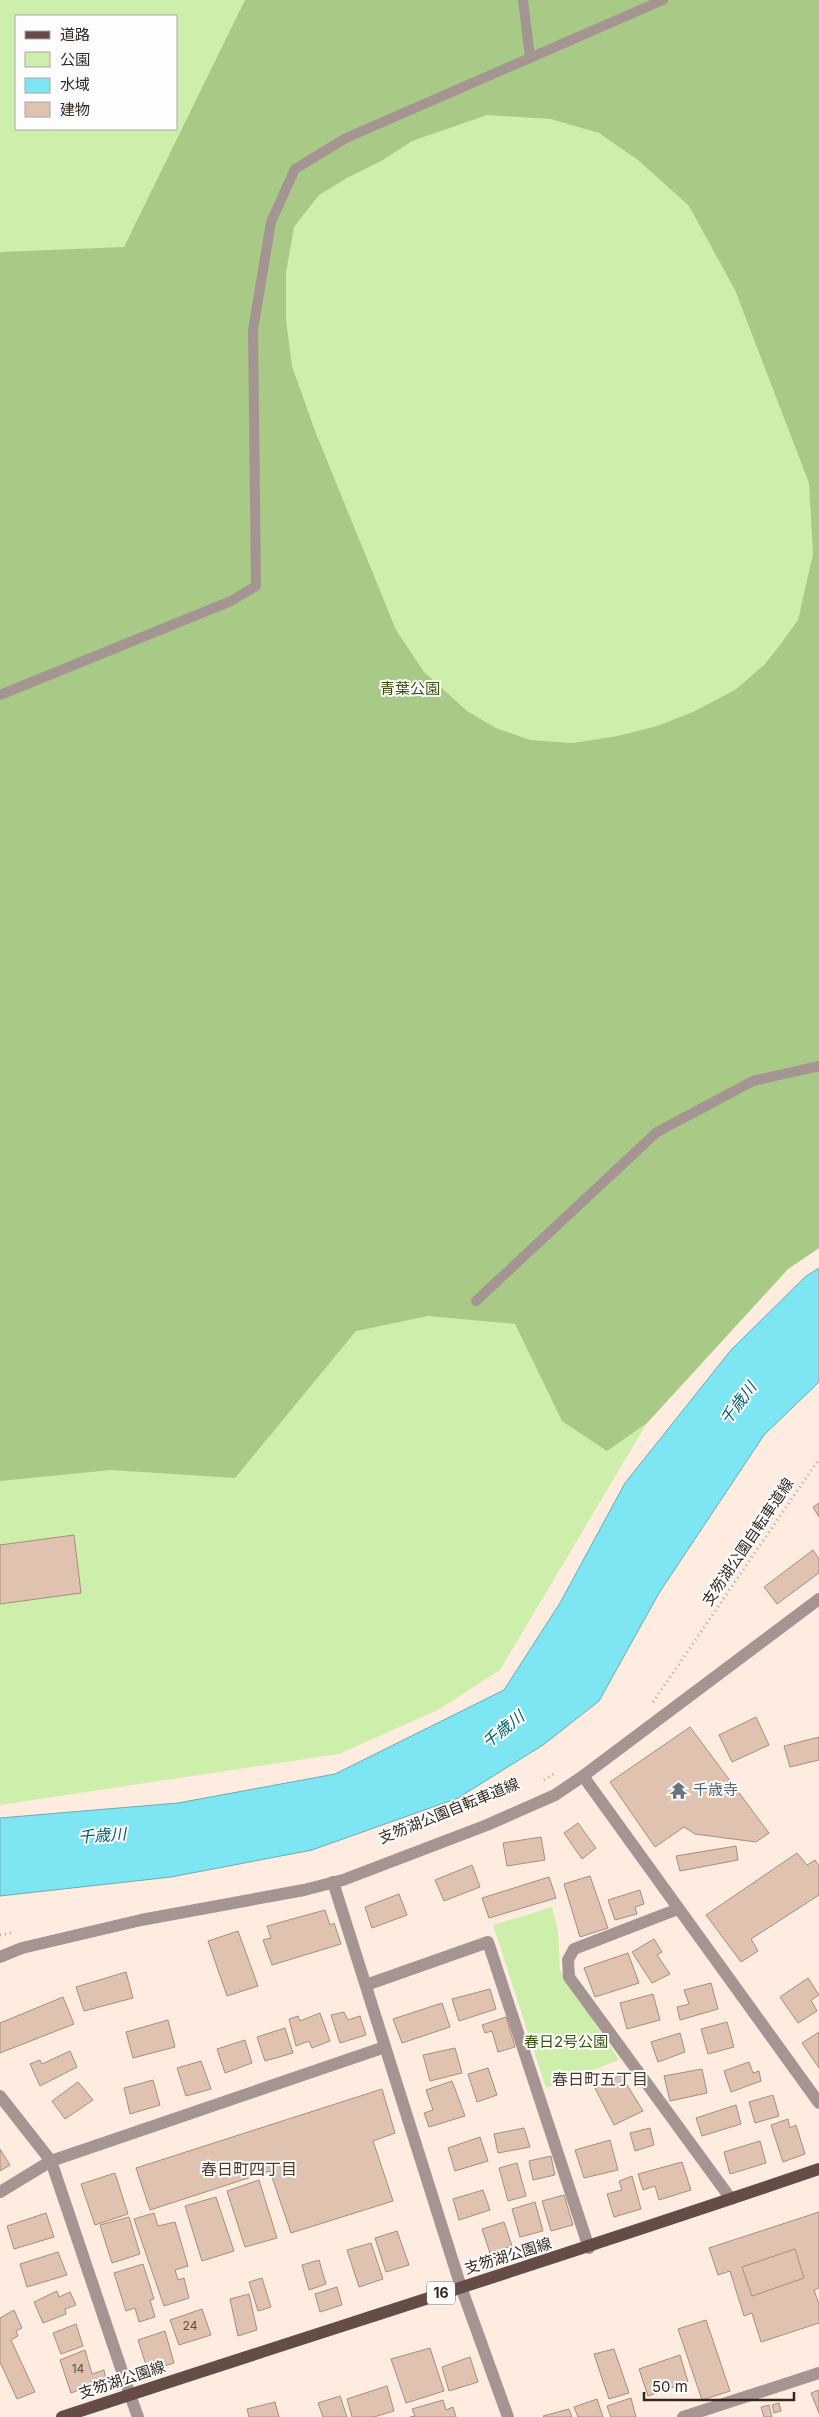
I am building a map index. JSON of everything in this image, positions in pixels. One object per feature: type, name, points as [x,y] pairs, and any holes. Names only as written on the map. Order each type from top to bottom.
[{"type":"main road","name":"支笏湖公園線","points":[[62,2417],[461,2287],[589,2248],[819,2169]]},
{"type":"street","points":[[0,1957],[22,1948],[141,1920],[304,1890],[333,1882],[487,1825],[554,1795],[583,1776],[819,1599]]},
{"type":"street","points":[[583,1776],[819,2103]]},
{"type":"street","points":[[333,1882],[461,2287],[508,2417]]},
{"type":"street","points":[[678,1909],[574,1949],[568,1960],[569,1977],[731,2199]]},
{"type":"street","points":[[366,1985],[488,1942],[589,2248]]},
{"type":"street","points":[[0,2192],[51,2161],[385,2046]]},
{"type":"street","points":[[0,2096],[51,2161],[138,2417]]},
{"type":"street","points":[[683,2417],[819,2373]]},
{"type":"lane","points":[[524,0],[530,57]]},
{"type":"lane","points":[[0,695],[231,601],[256,586],[254,330],[271,222],[295,169],[346,138],[663,0]]},
{"type":"lane","points":[[476,1301],[657,1132],[753,1081],[819,1066]]},
{"type":"path","name":"支笏湖公園自転車道線","points":[[646,1708],[673,1673],[819,1459]]},
{"type":"path","name":"支笏湖公園自転車道線","points":[[539,1784],[563,1768]]},
{"type":"path","points":[[0,1935],[19,1931]]},
{"type":"green space","name":"青葉公園","points":[[0,0],[819,0],[819,1248],[788,1269],[647,1423],[500,1670],[438,1710],[339,1754],[0,1805]]},
{"type":"green space","name":"青葉公園","points":[[245,0],[819,0],[819,1248],[788,1269],[647,1423],[607,1451],[562,1421],[515,1324],[428,1316],[356,1331],[235,1478],[111,1470],[0,1481],[0,252],[124,247]],"holes":[[[487,115],[551,119],[599,133],[638,160],[689,206],[735,290],[809,483],[813,554],[798,620],[764,665],[735,690],[693,712],[657,726],[618,736],[573,743],[530,740],[496,728],[467,711],[424,672],[396,630],[315,431],[292,366],[286,320],[286,273],[294,227],[319,195],[383,160],[412,141]]]},
{"type":"green space","name":"春日2号公園","points":[[552,1907],[558,1931],[560,1970],[619,2060],[546,2088],[493,1925]]},
{"type":"water","name":"千歳川","points":[[819,1268],[819,1382],[764,1435],[659,1593],[599,1701],[543,1745],[458,1798],[312,1850],[171,1877],[0,1896],[0,1818],[178,1803],[335,1774],[504,1690],[560,1603],[625,1483],[731,1350],[805,1277]]},
{"type":"building","points":[[819,1503],[819,1517],[813,1507]]},
{"type":"building","points":[[74,1535],[81,1593],[0,1604],[0,1545]]},
{"type":"building","points":[[813,1550],[819,1559],[819,1573],[777,1604],[764,1587]]},
{"type":"building","points":[[756,1717],[769,1745],[732,1762],[719,1735]]},
{"type":"building","points":[[690,1727],[769,1833],[756,1842],[695,1834],[684,1827],[655,1847],[610,1782]]},
{"type":"building","points":[[819,1737],[819,1760],[790,1767],[784,1746]]},
{"type":"building","points":[[578,1823],[596,1848],[582,1859],[564,1833]]},
{"type":"building","points":[[541,1837],[545,1860],[507,1866],[503,1843]]},
{"type":"building","points":[[736,1846],[738,1860],[680,1871],[676,1856]]},
{"type":"building","points":[[797,1853],[807,1865],[815,1860],[819,1866],[819,1895],[751,1939],[758,1951],[741,1962],[706,1915]]},
{"type":"building","points":[[472,1865],[480,1887],[444,1901],[435,1880]]},
{"type":"building","points":[[590,1876],[608,1928],[580,1937],[564,1884]]},
{"type":"building","points":[[549,1877],[556,1898],[489,1918],[482,1898]]},
{"type":"building","points":[[640,1890],[644,1904],[635,1907],[637,1914],[615,1920],[608,1900]]},
{"type":"building","points":[[399,1894],[407,1915],[372,1928],[365,1907]]},
{"type":"building","points":[[325,1910],[330,1925],[334,1923],[341,1944],[272,1965],[263,1940],[271,1938],[267,1926]]},
{"type":"building","points":[[238,1931],[258,1986],[227,1996],[208,1941]]},
{"type":"building","points":[[654,1939],[662,1952],[657,1955],[670,1974],[652,1983],[632,1952]]},
{"type":"building","points":[[628,1953],[639,1983],[595,1997],[584,1968]]},
{"type":"building","points":[[126,1972],[133,1998],[84,2011],[76,1987]]},
{"type":"building","points":[[808,1978],[819,1995],[811,2000],[817,2011],[798,2023],[780,1997]]},
{"type":"building","points":[[711,1983],[718,2009],[680,2020],[677,2007],[689,2004],[684,1990]]},
{"type":"building","points":[[490,1989],[496,2009],[459,2021],[452,1999]]},
{"type":"building","points":[[653,1994],[660,2020],[627,2029],[620,2003]]},
{"type":"building","points":[[63,1997],[74,2024],[0,2053],[0,2023]]},
{"type":"building","points":[[442,2003],[450,2027],[402,2043],[393,2019]]},
{"type":"building","points":[[344,2012],[348,2020],[360,2016],[366,2035],[340,2043],[331,2015]]},
{"type":"building","points":[[320,2013],[330,2041],[312,2048],[309,2041],[296,2046],[289,2019],[298,2016],[300,2021]]},
{"type":"building","points":[[506,2017],[515,2047],[498,2052],[492,2031],[485,2033],[482,2025]]},
{"type":"building","points":[[168,2020],[175,2047],[133,2058],[126,2032]]},
{"type":"building","points":[[727,2022],[734,2047],[708,2054],[701,2029]]},
{"type":"building","points":[[285,2028],[293,2053],[265,2061],[257,2037]]},
{"type":"building","points":[[819,2032],[819,2068],[802,2043]]},
{"type":"building","points":[[680,2033],[685,2052],[658,2062],[651,2042]]},
{"type":"building","points":[[245,2040],[252,2063],[225,2073],[217,2049]]},
{"type":"building","points":[[455,2048],[462,2073],[430,2081],[423,2055]]},
{"type":"building","points":[[70,2051],[77,2067],[40,2086],[30,2064],[40,2060],[42,2064]]},
{"type":"building","points":[[201,2061],[211,2089],[186,2096],[177,2068]]},
{"type":"building","points":[[749,2062],[753,2073],[759,2071],[761,2081],[731,2092],[724,2071]]},
{"type":"building","points":[[488,2068],[497,2095],[477,2102],[468,2074]]},
{"type":"building","points":[[702,2069],[707,2093],[670,2101],[664,2076]]},
{"type":"building","points":[[621,2075],[643,2111],[614,2125],[595,2088]]},
{"type":"building","points":[[153,2080],[160,2105],[130,2114],[124,2088]]},
{"type":"building","points":[[452,2081],[465,2116],[429,2127],[424,2113],[433,2110],[426,2090]]},
{"type":"building","points":[[78,2082],[93,2100],[65,2119],[52,2101]]},
{"type":"building","points":[[382,2089],[395,2133],[373,2141],[393,2201],[291,2233],[270,2171],[150,2210],[136,2168]]},
{"type":"building","points":[[773,2095],[779,2116],[755,2123],[749,2102]]},
{"type":"building","points":[[736,2105],[741,2124],[702,2136],[696,2118]]},
{"type":"building","points":[[788,2119],[790,2128],[796,2125],[805,2154],[783,2162],[771,2125]]},
{"type":"building","points":[[524,2128],[530,2147],[498,2153],[494,2134]]},
{"type":"building","points":[[650,2128],[654,2145],[635,2151],[630,2133]]},
{"type":"building","points":[[480,2137],[488,2161],[455,2171],[448,2148]]},
{"type":"building","points":[[610,2140],[618,2170],[584,2178],[575,2150]]},
{"type":"building","points":[[760,2141],[766,2163],[730,2174],[724,2152]]},
{"type":"building","points":[[0,2149],[10,2165],[0,2171]]},
{"type":"building","points":[[551,2156],[555,2175],[533,2180],[529,2161]]},
{"type":"building","points":[[682,2162],[691,2190],[659,2200],[655,2186],[643,2190],[638,2174]]},
{"type":"building","points":[[517,2163],[526,2196],[508,2201],[499,2168]]},
{"type":"building","points":[[115,2173],[128,2214],[95,2225],[81,2184]]},
{"type":"building","points":[[632,2176],[641,2209],[614,2217],[607,2194],[622,2190],[619,2181]]},
{"type":"building","points":[[259,2180],[277,2238],[245,2247],[227,2191]]},
{"type":"building","points":[[483,2190],[490,2210],[459,2220],[453,2199]]},
{"type":"building","points":[[564,2195],[573,2225],[551,2231],[542,2201]]},
{"type":"building","points":[[216,2197],[234,2251],[202,2261],[185,2206]]},
{"type":"building","points":[[535,2202],[543,2231],[520,2237],[512,2209]]},
{"type":"building","points":[[819,2212],[819,2288],[814,2290],[819,2304],[819,2323],[761,2342],[752,2313],[744,2316],[730,2271],[718,2275],[709,2248]]},
{"type":"building","points":[[46,2213],[54,2237],[14,2249],[7,2226]]},
{"type":"building","points":[[154,2213],[158,2226],[175,2222],[188,2266],[175,2270],[178,2280],[184,2278],[189,2298],[164,2306],[134,2219]]},
{"type":"building","points":[[129,2217],[140,2254],[112,2263],[100,2225]]},
{"type":"building","points":[[504,2222],[512,2246],[490,2253],[482,2229]]},
{"type":"building","points":[[397,2231],[409,2265],[386,2272],[375,2238]]},
{"type":"building","points":[[371,2243],[383,2279],[359,2287],[347,2250]]},
{"type":"building","points":[[795,2249],[804,2278],[752,2296],[742,2267]]},
{"type":"building","points":[[58,2252],[67,2275],[27,2287],[20,2264]]},
{"type":"building","points":[[319,2260],[326,2284],[309,2290],[302,2265]]},
{"type":"building","points":[[143,2264],[154,2299],[150,2300],[155,2317],[139,2322],[135,2308],[126,2311],[114,2273]]},
{"type":"building","points":[[262,2278],[271,2307],[258,2311],[249,2282]]},
{"type":"building","points":[[337,2287],[342,2305],[320,2312],[315,2294]]},
{"type":"building","points":[[57,2291],[59,2297],[70,2292],[76,2305],[65,2309],[66,2314],[43,2323],[34,2302]]},
{"type":"building","points":[[249,2294],[257,2330],[238,2336],[230,2299]]},
{"type":"building","points":[[202,2309],[211,2335],[179,2345],[170,2320]]},
{"type":"building","points":[[14,2310],[22,2328],[16,2331],[18,2336],[11,2340],[35,2392],[17,2399],[0,2362],[0,2318]]},
{"type":"building","points":[[706,2320],[730,2391],[702,2400],[678,2329]]},
{"type":"building","points":[[76,2324],[83,2346],[61,2354],[53,2333]]},
{"type":"building","points":[[165,2331],[174,2363],[148,2371],[138,2340]]},
{"type":"building","points":[[430,2348],[444,2391],[406,2403],[391,2359]]},
{"type":"building","points":[[614,2349],[629,2393],[609,2399],[594,2354]]},
{"type":"building","points":[[85,2350],[92,2374],[104,2370],[106,2380],[71,2393],[60,2360]]},
{"type":"building","points":[[680,2355],[688,2382],[648,2396],[639,2369]]},
{"type":"building","points":[[470,2357],[478,2382],[449,2391],[442,2367]]},
{"type":"building","points":[[387,2386],[394,2411],[374,2417],[352,2417],[347,2399]]},
{"type":"building","points":[[819,2390],[819,2413],[811,2393]]},
{"type":"building","points":[[340,2396],[347,2417],[323,2417],[318,2403]]},
{"type":"building","points":[[631,2398],[636,2417],[611,2417],[607,2406]]},
{"type":"building","points":[[597,2399],[603,2417],[578,2417],[574,2407]]},
{"type":"building","points":[[443,2400],[446,2410],[453,2407],[456,2417],[410,2417],[415,2416],[412,2409]]},
{"type":"building","points":[[275,2402],[279,2417],[249,2417],[247,2409]]},
{"type":"building","points":[[779,2403],[781,2411],[774,2413],[772,2405]]},
{"type":"building","points":[[769,2405],[772,2417],[764,2417],[761,2407]]},
{"type":"building","points":[[569,2409],[572,2417],[543,2416]]},
{"type":"place","name":"千歳寺","points":[[679,1790]]},
{"type":"district","name":"春日町五丁目","points":[[600,2079]]},
{"type":"district","name":"春日町四丁目","points":[[249,2169]]}]
